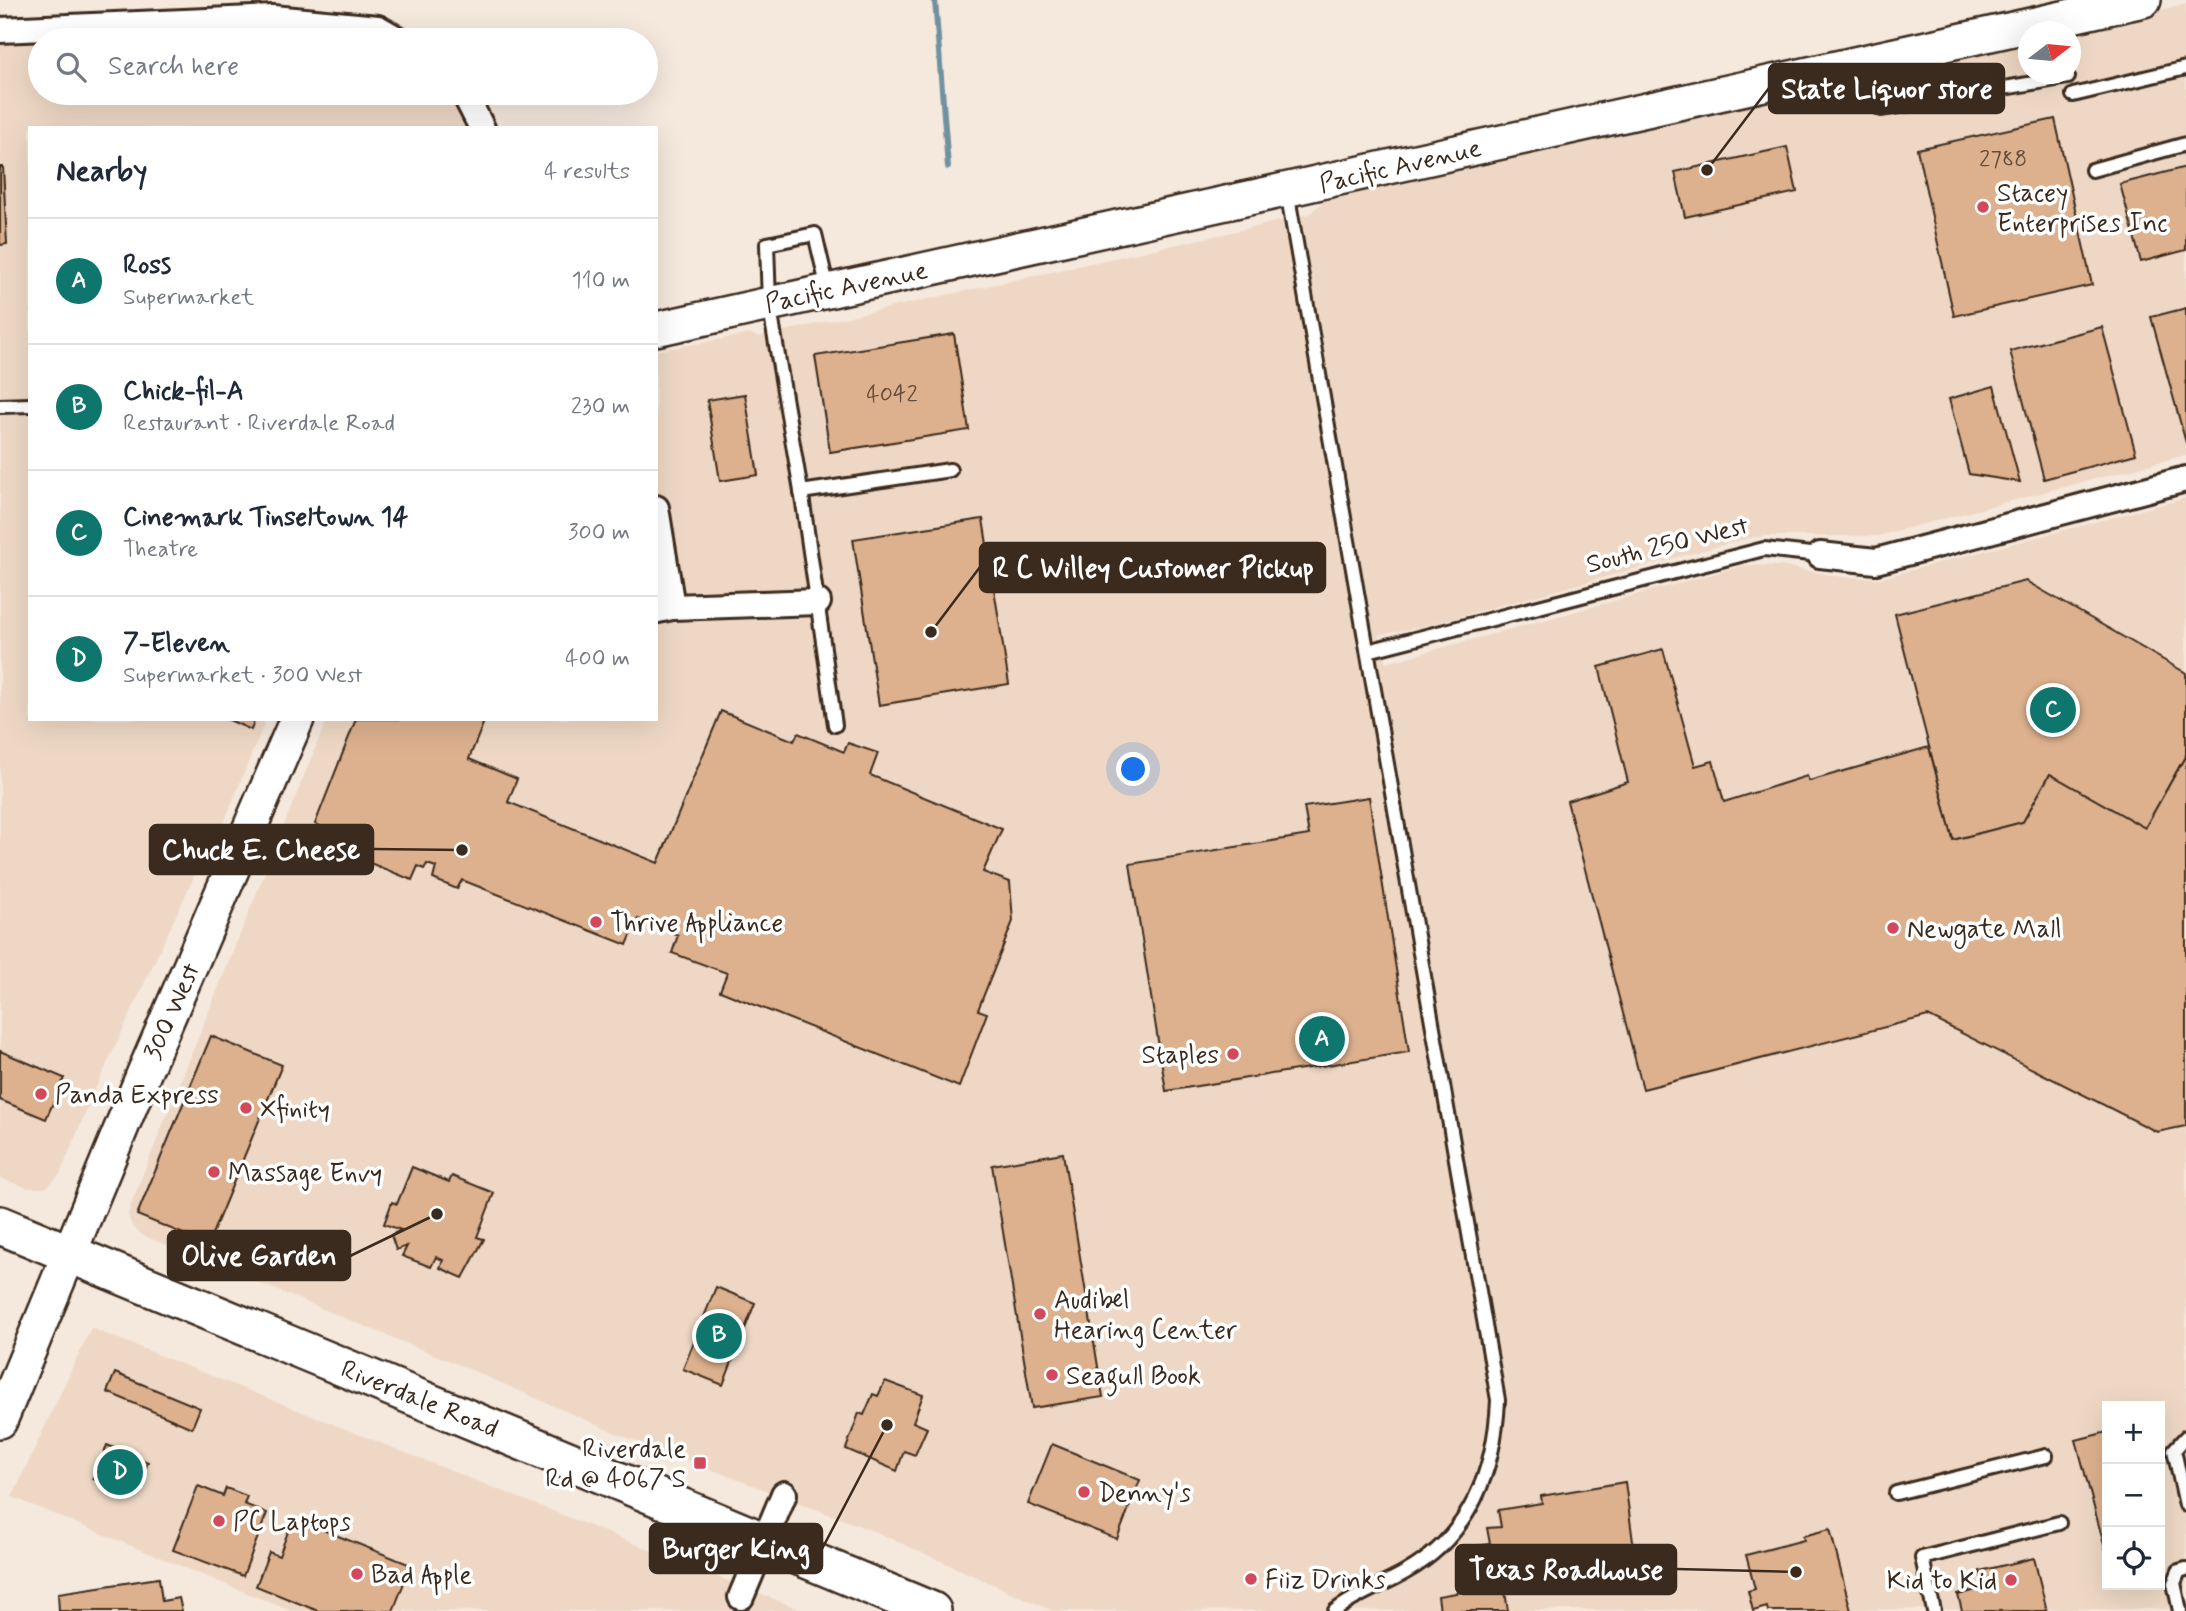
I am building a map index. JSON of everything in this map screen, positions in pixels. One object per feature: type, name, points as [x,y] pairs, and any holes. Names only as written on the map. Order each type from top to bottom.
[{"type":"main road","name":"Riverdale Road","points":[[13,1230],[781,1546]]},
{"type":"main road","points":[[781,1546],[932,1611]]},
{"type":"street","name":"Pacific Avenue","points":[[658,328],[2144,0]]},
{"type":"street","points":[[46,28],[273,18],[378,28]]},
{"type":"street","points":[[0,30],[28,29]]},
{"type":"street","points":[[470,105],[481,126]]},
{"type":"street","name":"South 250 West","points":[[1820,555],[1876,561],[2186,479]]},
{"type":"street","points":[[658,533],[664,609],[818,602]]},
{"type":"street","name":"300 West","points":[[0,1420],[296,721]]},
{"type":"street","points":[[741,1597],[781,1546],[784,1494]]},
{"type":"lane","points":[[1863,60],[1874,104],[1882,109],[2027,84]]},
{"type":"lane","points":[[2073,95],[2186,68]]},
{"type":"lane","points":[[2092,170],[2186,144]]},
{"type":"lane","points":[[1286,191],[1498,1400],[1497,1432],[1489,1467],[1477,1499],[1460,1526],[1434,1553],[1408,1571],[1335,1611]]},
{"type":"lane","points":[[828,290],[815,234],[767,244],[769,303],[802,492],[835,725]]},
{"type":"lane","points":[[0,405],[28,405]]},
{"type":"lane","points":[[802,492],[950,470]]},
{"type":"lane","name":"South 250 West","points":[[1368,651],[1764,549],[1820,555]]},
{"type":"lane","points":[[2186,1437],[2174,1450],[2186,1505]]},
{"type":"lane","points":[[1896,1493],[2046,1456]]},
{"type":"lane","points":[[1934,1611],[1922,1558],[2059,1523]]},
{"type":"lane","points":[[2180,1611],[2174,1583],[2179,1571],[2186,1569]]},
{"type":"shaded area","points":[[2186,4],[2186,455],[1878,536],[1764,536],[1745,539],[1429,625],[1379,635],[1386,663],[1745,565],[1780,566],[1843,577],[1881,578],[2186,498],[2186,1609],[1053,1611],[876,1532],[620,1435],[469,1369],[142,1235],[132,1226],[128,1215],[131,1204],[326,721],[658,721],[658,351],[750,334],[757,337],[1255,227],[1309,214],[1324,201],[2018,42],[2018,84],[2081,84],[2081,27]]},
{"type":"shaded area","points":[[28,40],[28,105],[466,105],[474,126],[28,126],[28,721],[265,721],[208,862],[198,868],[94,1092],[60,1174],[46,1188],[28,1188],[0,1178],[0,41]]},
{"type":"shaded area","points":[[91,1328],[804,1611],[291,1611],[12,1497]]},
{"type":"building","points":[[2055,119],[2092,285],[1954,316],[1917,149]]},
{"type":"building","points":[[1787,147],[1797,192],[1685,217],[1675,172]]},
{"type":"building","points":[[0,167],[3,167],[7,244],[0,245]]},
{"type":"building","points":[[2186,167],[2186,250],[2141,262],[2120,184]]},
{"type":"building","points":[[2186,308],[2186,443],[2151,317]]},
{"type":"building","points":[[2102,327],[2136,454],[2044,479],[2010,351]]},
{"type":"building","points":[[954,334],[969,430],[830,452],[815,356]]},
{"type":"building","points":[[1994,386],[2020,482],[1969,474],[1949,399]]},
{"type":"building","points":[[745,394],[758,475],[720,481],[707,400]]},
{"type":"building","points":[[983,519],[1009,684],[879,705],[853,539]]},
{"type":"building","points":[[2026,581],[2186,673],[2186,755],[2145,828],[2050,774],[2023,822],[1953,840],[1895,614]]},
{"type":"building","name":"Newgate Mall","points":[[1663,649],[1695,766],[1713,761],[1724,802],[1807,776],[1809,781],[1929,747],[1953,840],[2023,822],[2050,774],[2145,828],[2186,755],[2186,1126],[2157,1132],[1928,1016],[1643,1089],[1567,801],[1628,782],[1599,667]]},
{"type":"building","points":[[721,711],[794,741],[798,733],[844,752],[848,743],[878,753],[870,775],[1002,829],[983,872],[1010,882],[1013,921],[978,1010],[987,1013],[959,1087],[720,991],[727,973],[672,953],[678,935],[638,919],[627,945],[462,880],[457,889],[433,879],[436,867],[427,864],[424,869],[418,866],[412,880],[345,853],[350,839],[315,824],[355,721],[484,721],[469,759],[517,779],[508,802],[658,863]]},
{"type":"building","points":[[231,721],[254,721],[251,730]]},
{"type":"building","points":[[1369,797],[1409,1052],[1166,1091],[1130,864],[1309,835],[1304,807]]},
{"type":"building","points":[[211,1036],[282,1065],[208,1244],[137,1215]]},
{"type":"building","points":[[0,1051],[64,1078],[46,1119],[0,1100]]},
{"type":"building","points":[[1063,1153],[1103,1397],[1032,1408],[992,1165]]},
{"type":"building","points":[[412,1167],[449,1182],[452,1176],[494,1193],[477,1237],[484,1239],[463,1278],[440,1268],[443,1260],[436,1257],[431,1267],[402,1256],[407,1246],[396,1250],[391,1235],[401,1230],[384,1224],[392,1202],[397,1204]]},
{"type":"building","points":[[716,1287],[755,1303],[723,1385],[683,1369]]},
{"type":"building","points":[[115,1373],[200,1408],[192,1428],[107,1392]]},
{"type":"building","points":[[885,1381],[923,1395],[913,1422],[927,1428],[915,1455],[904,1451],[897,1471],[846,1449],[859,1413],[864,1415],[873,1394],[878,1396]]},
{"type":"building","points":[[2102,1433],[2102,1537],[2076,1440]]},
{"type":"building","name":"Denny's","points":[[1052,1444],[1140,1480],[1117,1539],[1028,1504]]},
{"type":"building","points":[[107,1445],[148,1462],[134,1496],[93,1479]]},
{"type":"building","points":[[1625,1482],[1634,1549],[1479,1575],[1475,1546],[1490,1544],[1487,1528],[1501,1527],[1498,1510],[1542,1503],[1541,1496]]},
{"type":"building","points":[[198,1486],[223,1496],[226,1488],[247,1496],[244,1504],[267,1513],[243,1576],[173,1550]]},
{"type":"building","points":[[293,1518],[411,1565],[393,1611],[318,1611],[256,1586],[269,1552],[279,1556]]},
{"type":"building","points":[[1830,1529],[1851,1611],[1768,1611],[1767,1607],[1753,1611],[1748,1591],[1755,1589],[1746,1555],[1804,1540],[1803,1536]]},
{"type":"building","name":"Kid to Kid","points":[[2034,1558],[2047,1611],[1962,1611],[1958,1595],[1984,1588],[1980,1571]]},
{"type":"building","points":[[159,1578],[162,1601],[179,1598],[182,1611],[59,1611],[58,1593]]},
{"type":"building","points":[[1504,1585],[1508,1611],[1440,1611],[1438,1596]]},
{"type":"waterway","points":[[935,0],[948,167]]},
{"type":"place","name":"State Liquor store","points":[[1707,170]]},
{"type":"place","name":"Stacey Enterprises Inc","points":[[1983,207]]},
{"type":"place","name":"R C Willey Customer Pickup","points":[[931,632]]},
{"type":"place","name":"Cinemark Tinseltown 14","points":[[2053,710]]},
{"type":"place","name":"Chuck E. Cheese","points":[[462,850]]},
{"type":"place","name":"Thrive Appliance","points":[[596,922]]},
{"type":"place","name":"Newgate Mall","points":[[1893,928]]},
{"type":"place","name":"Ross","points":[[1322,1039]]},
{"type":"place","name":"Staples","points":[[1233,1054]]},
{"type":"place","name":"Panda Express","points":[[41,1094]]},
{"type":"place","name":"Xfinity","points":[[246,1108]]},
{"type":"place","name":"Massage Envy","points":[[214,1172]]},
{"type":"place","name":"Olive Garden","points":[[437,1214]]},
{"type":"place","name":"Audibel Hearing Center","points":[[1040,1314]]},
{"type":"place","name":"Chick-fil-A","points":[[719,1336]]},
{"type":"place","name":"Seagull Book","points":[[1052,1375]]},
{"type":"place","name":"Burger King","points":[[887,1425]]},
{"type":"place","name":"Riverdale Rd @ 4067 S","points":[[700,1463]]},
{"type":"place","name":"7-Eleven","points":[[120,1472]]},
{"type":"place","name":"Denny's","points":[[1084,1492]]},
{"type":"place","name":"PC Laptops","points":[[219,1521]]},
{"type":"place","name":"Texas Roadhouse","points":[[1796,1572]]},
{"type":"place","name":"Bad Apple","points":[[357,1574]]},
{"type":"place","name":"Fiiz Drinks","points":[[1251,1579]]},
{"type":"place","name":"Kid to Kid","points":[[2011,1580]]}]
